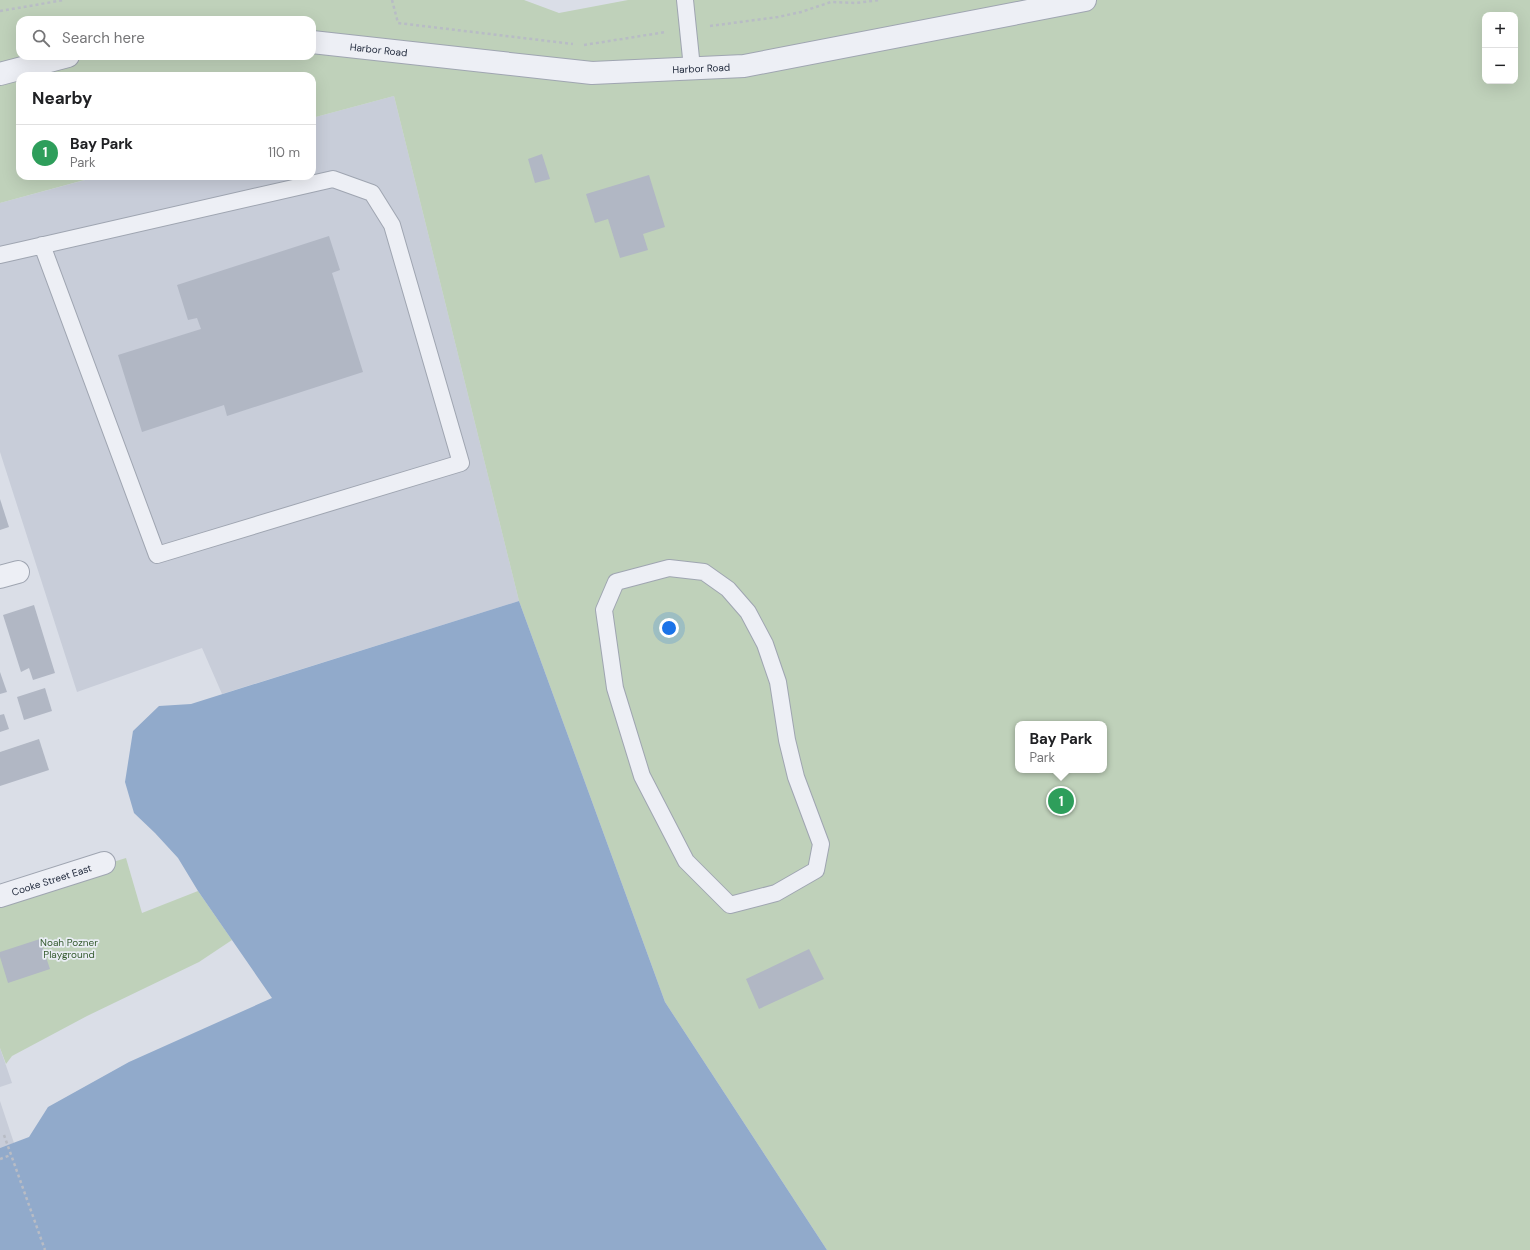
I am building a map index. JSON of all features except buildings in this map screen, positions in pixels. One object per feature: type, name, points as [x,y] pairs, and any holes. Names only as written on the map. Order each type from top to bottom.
[{"type":"street","name":"Harbor Road","points":[[316,42],[592,73],[744,66],[1086,0]]},
{"type":"street","points":[[0,74],[53,60]]},
{"type":"street","name":"Cooke Street East","points":[[0,896],[104,863]]},
{"type":"lane","points":[[685,0],[692,68]]},
{"type":"lane","points":[[0,255],[42,245],[333,179],[372,193],[392,225],[461,463],[157,554],[42,245]]},
{"type":"lane","points":[[669,568],[704,572],[728,589],[748,612],[765,644],[778,682],[787,740],[796,777],[821,844],[816,870],[776,893],[730,905],[686,861],[642,776],[616,688],[604,610],[616,582],[669,568]]},
{"type":"path","points":[[0,11],[64,0]]},
{"type":"path","points":[[392,0],[398,23],[585,45],[670,31]]},
{"type":"path","points":[[709,26],[778,17],[800,12],[835,0]]},
{"type":"path","points":[[831,2],[856,3],[880,0]]},
{"type":"path","points":[[4,1135],[45,1250]]},
{"type":"path","points":[[0,1159],[11,1155]]},
{"type":"shaded area","points":[[394,96],[519,601],[222,694],[202,648],[77,692],[0,452],[0,203],[85,180],[316,180],[316,117]]},
{"type":"shaded area","points":[[0,1048],[12,1083],[0,1087]]},
{"type":"shaded area","points":[[0,1101],[14,1143],[0,1148]]},
{"type":"green space","points":[[0,0],[524,0],[559,13],[628,0],[1530,0],[1530,1250],[827,1250],[665,1002],[519,601],[394,96],[316,117],[316,72],[16,72],[16,180],[84,180],[0,203]]},
{"type":"green space","name":"Noah Pozner Playground","points":[[126,858],[142,913],[198,891],[232,940],[199,962],[87,1016],[12,1056],[6,1064],[0,1048],[0,897]]},
{"type":"water","points":[[519,601],[665,1002],[827,1250],[0,1250],[0,1148],[29,1137],[48,1107],[129,1062],[272,998],[198,891],[178,858],[134,813],[125,782],[133,731],[159,706],[191,704]]},
{"type":"place","name":"Bay Park","points":[[1061,801]]}]
